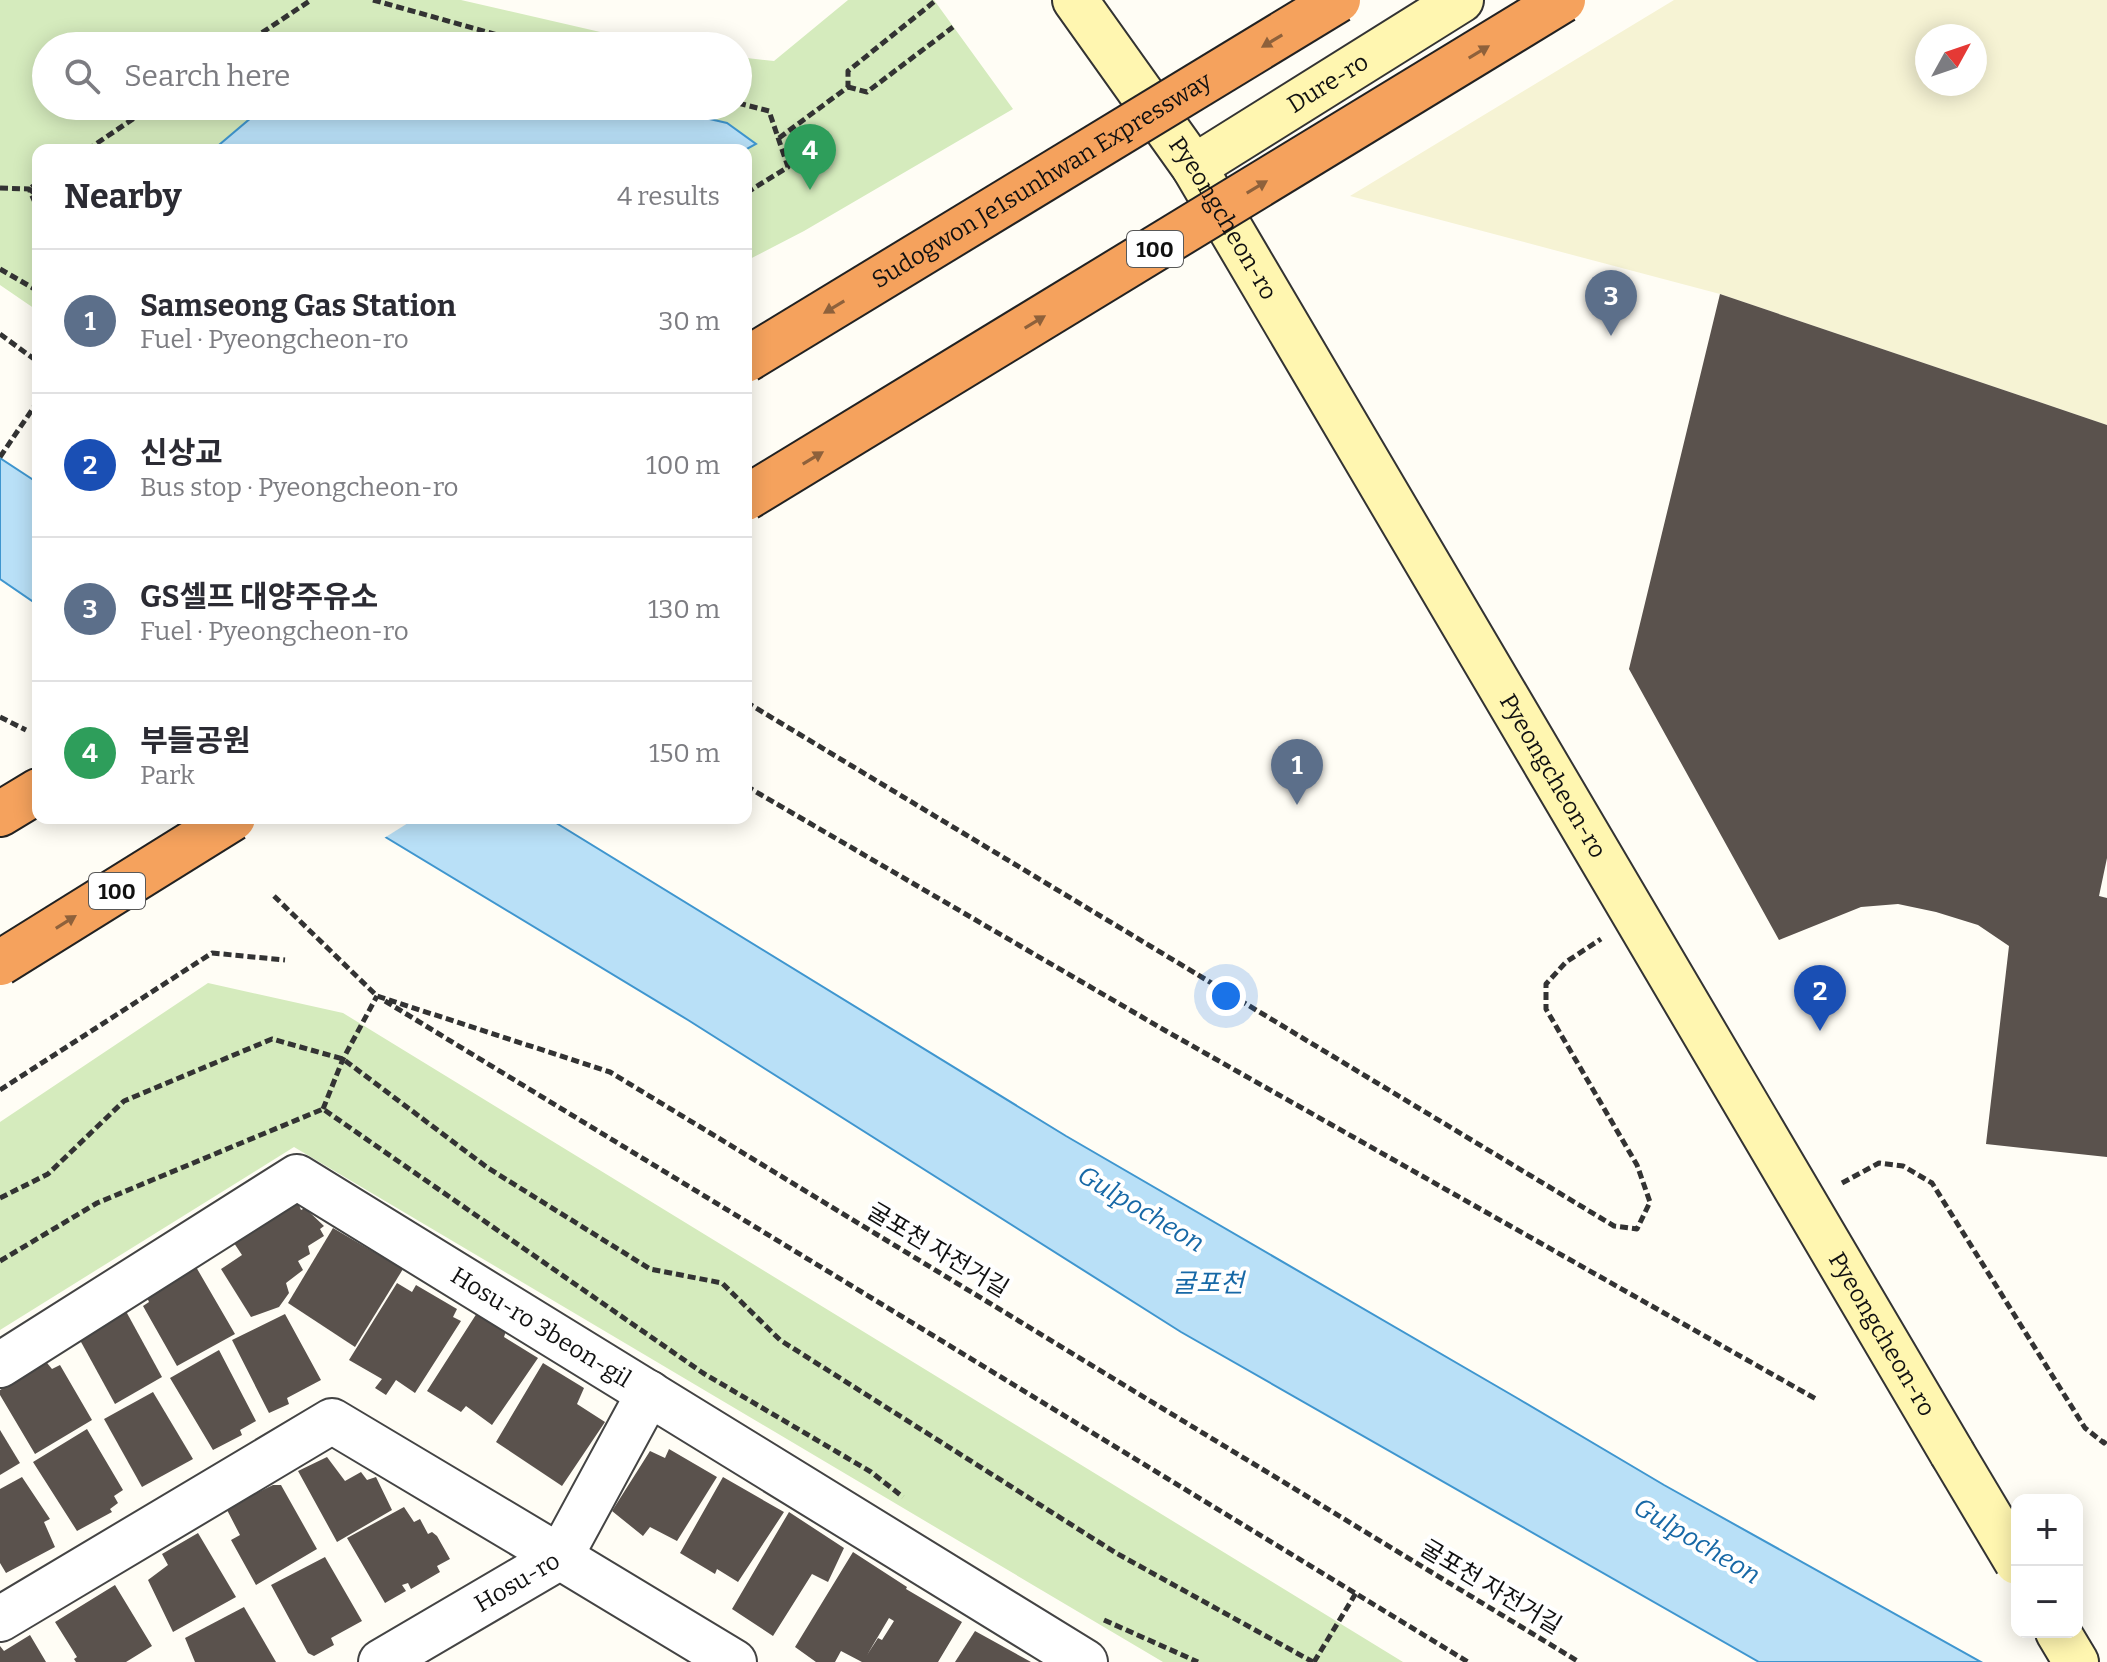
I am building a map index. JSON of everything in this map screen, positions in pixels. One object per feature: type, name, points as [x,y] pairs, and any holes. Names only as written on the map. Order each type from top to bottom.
[{"type":"highway","name":"Sudogwon Je1sunhwan Expressway","points":[[752,356],[1338,0]]},
{"type":"highway","name":"100","points":[[752,494],[1563,0]]},
{"type":"highway","points":[[0,814],[32,795]]},
{"type":"highway","name":"100","points":[[0,963],[223,824]]},
{"type":"main road","name":"Pyeongcheon-ro","points":[[1075,0],[1194,167],[2011,1552]]},
{"type":"main road","name":"Dure-ro","points":[[1194,167],[1461,0]]},
{"type":"main road","points":[[2062,1638],[2076,1662]]},
{"type":"street","name":"Hosu-ro 3beon-gil","points":[[0,1365],[297,1177],[1085,1662]]},
{"type":"street","points":[[0,1619],[332,1421],[560,1557],[649,1393]]},
{"type":"street","name":"Hosu-ro","points":[[381,1662],[560,1557],[734,1662]]},
{"type":"path","points":[[263,32],[311,0]]},
{"type":"path","points":[[373,0],[487,32]]},
{"type":"path","points":[[848,87],[848,71],[935,1]]},
{"type":"path","points":[[848,87],[867,92],[953,27]]},
{"type":"path","points":[[779,138],[848,87]]},
{"type":"path","points":[[752,107],[769,111],[788,167],[752,189]]},
{"type":"path","points":[[96,144],[131,120]]},
{"type":"path","points":[[0,188],[32,187]]},
{"type":"path","points":[[29,189],[32,196]]},
{"type":"path","points":[[0,269],[32,288]]},
{"type":"path","points":[[0,334],[32,358]]},
{"type":"path","points":[[0,457],[32,410]]},
{"type":"path","points":[[752,706],[1614,1226],[1637,1229],[1650,1202],[1637,1165],[1546,1009],[1546,984],[1566,962],[1637,916]]},
{"type":"path","points":[[2,715],[26,730]]},
{"type":"path","points":[[752,789],[1180,1039],[1816,1399]]},
{"type":"path","name":"굴포천 자전거길","points":[[274,896],[377,996],[610,1072],[1579,1662]]},
{"type":"path","points":[[0,1090],[212,953],[285,960]]},
{"type":"path","points":[[323,1109],[343,1059],[377,996],[1468,1662]]},
{"type":"path","points":[[0,1198],[48,1174],[124,1101],[272,1039],[343,1059],[488,1168],[650,1269],[722,1283],[793,1349],[1116,1553],[1313,1662],[1356,1593]]},
{"type":"path","points":[[1806,1203],[1879,1163],[1903,1166],[1932,1183],[2085,1428],[2106,1443]]},
{"type":"shaded area","points":[[1674,0],[2107,0],[2107,425],[1720,294],[1350,196]]},
{"type":"green space","points":[[0,0],[461,0],[600,32],[32,32],[32,120],[752,120],[752,59],[774,61],[848,0],[934,0],[1013,109],[804,231],[752,258],[752,144],[32,144],[32,307],[0,285]]},
{"type":"green space","points":[[208,983],[343,1013],[1403,1662],[1163,1662],[294,1147],[0,1330],[0,1122]]},
{"type":"water","points":[[248,120],[714,120],[727,123],[756,144],[752,146],[220,144]]},
{"type":"water","points":[[0,458],[32,479],[32,601],[0,579]]},
{"type":"water","name":"굴포천","points":[[364,824],[558,824],[1066,1136],[1664,1485],[1981,1662],[1759,1662],[1181,1332],[688,1020]]},
{"type":"pier","points":[[357,824],[406,824],[381,840]]},
{"type":"building","points":[[1720,294],[2107,425],[2107,858],[2099,896],[2107,898],[2107,1157],[1986,1144],[2009,946],[1978,925],[1898,904],[1861,907],[1779,940],[1629,669]]},
{"type":"building","points":[[298,1203],[301,1210],[305,1208],[324,1226],[320,1229],[324,1236],[308,1246],[310,1254],[298,1261],[303,1270],[286,1283],[289,1293],[279,1307],[251,1317],[221,1269],[242,1255],[232,1240]]},
{"type":"building","points":[[333,1228],[403,1269],[355,1347],[288,1303]]},
{"type":"building","points":[[192,1260],[235,1334],[177,1366],[143,1306],[149,1302],[143,1288]]},
{"type":"building","points":[[397,1283],[412,1292],[416,1285],[457,1309],[453,1317],[461,1321],[415,1393],[396,1380],[386,1395],[375,1388],[382,1379],[349,1360]]},
{"type":"building","points":[[122,1304],[162,1377],[115,1404],[75,1331]]},
{"type":"building","points":[[477,1313],[506,1331],[504,1337],[538,1358],[492,1425],[466,1406],[461,1412],[427,1391]]},
{"type":"building","points":[[285,1314],[321,1380],[287,1398],[289,1404],[269,1413],[232,1340]]},
{"type":"building","points":[[219,1350],[256,1421],[240,1430],[242,1435],[213,1450],[170,1378]]},
{"type":"building","points":[[43,1358],[52,1369],[60,1365],[92,1420],[35,1454],[0,1390]]},
{"type":"building","points":[[543,1363],[584,1388],[577,1404],[605,1422],[562,1486],[496,1442]]},
{"type":"building","points":[[153,1392],[193,1459],[142,1487],[104,1419]]},
{"type":"building","points":[[87,1429],[123,1490],[114,1496],[118,1503],[110,1509],[112,1512],[77,1531],[33,1462]]},
{"type":"building","points":[[0,1430],[20,1463],[0,1475]]},
{"type":"building","points":[[669,1449],[717,1477],[677,1541],[650,1527],[643,1536],[612,1511],[650,1451],[665,1458]]},
{"type":"building","points":[[327,1457],[345,1481],[361,1472],[367,1480],[376,1477],[392,1510],[337,1542],[298,1471]]},
{"type":"building","points":[[22,1477],[50,1519],[44,1522],[55,1547],[6,1573],[0,1563],[0,1489]]},
{"type":"building","points":[[723,1477],[784,1512],[738,1582],[717,1569],[715,1574],[680,1553]]},
{"type":"building","points":[[273,1485],[281,1485],[317,1549],[256,1585],[231,1540],[240,1535],[226,1508]]},
{"type":"building","points":[[404,1507],[414,1522],[420,1519],[428,1534],[432,1532],[437,1536],[450,1559],[437,1566],[440,1572],[411,1589],[408,1583],[402,1585],[406,1591],[385,1603],[347,1538]]},
{"type":"building","points":[[789,1512],[844,1548],[828,1582],[812,1574],[773,1636],[732,1609]]},
{"type":"building","points":[[198,1533],[236,1597],[173,1632],[148,1580],[168,1565],[162,1554]]},
{"type":"building","points":[[853,1552],[906,1589],[962,1622],[938,1662],[862,1662],[841,1651],[835,1662],[816,1662],[795,1647]],"holes":[[[889,1618],[894,1621],[882,1640],[878,1638],[867,1655]]]},
{"type":"building","points":[[325,1557],[362,1621],[331,1638],[334,1645],[314,1656],[308,1653],[271,1585]]},
{"type":"building","points":[[115,1585],[152,1646],[126,1662],[76,1662],[74,1659],[77,1657],[55,1622]]},
{"type":"building","points":[[244,1607],[276,1662],[195,1662],[185,1638]]},
{"type":"building","points":[[975,1631],[1031,1662],[955,1662]]},
{"type":"building","points":[[30,1635],[46,1662],[0,1662],[0,1646],[4,1651]]},
{"type":"place","name":"부들공원","points":[[810,190]]},
{"type":"place","name":"GS셀프 대양주유소","points":[[1611,336]]},
{"type":"place","name":"Samseong Gas Station","points":[[1297,805]]},
{"type":"place","name":"신상교","points":[[1820,1031]]},
{"type":"water label","name":"Gulpocheon","points":[[1141,1209]]},
{"type":"water label","name":"Gulpocheon","points":[[1697,1541]]}]
